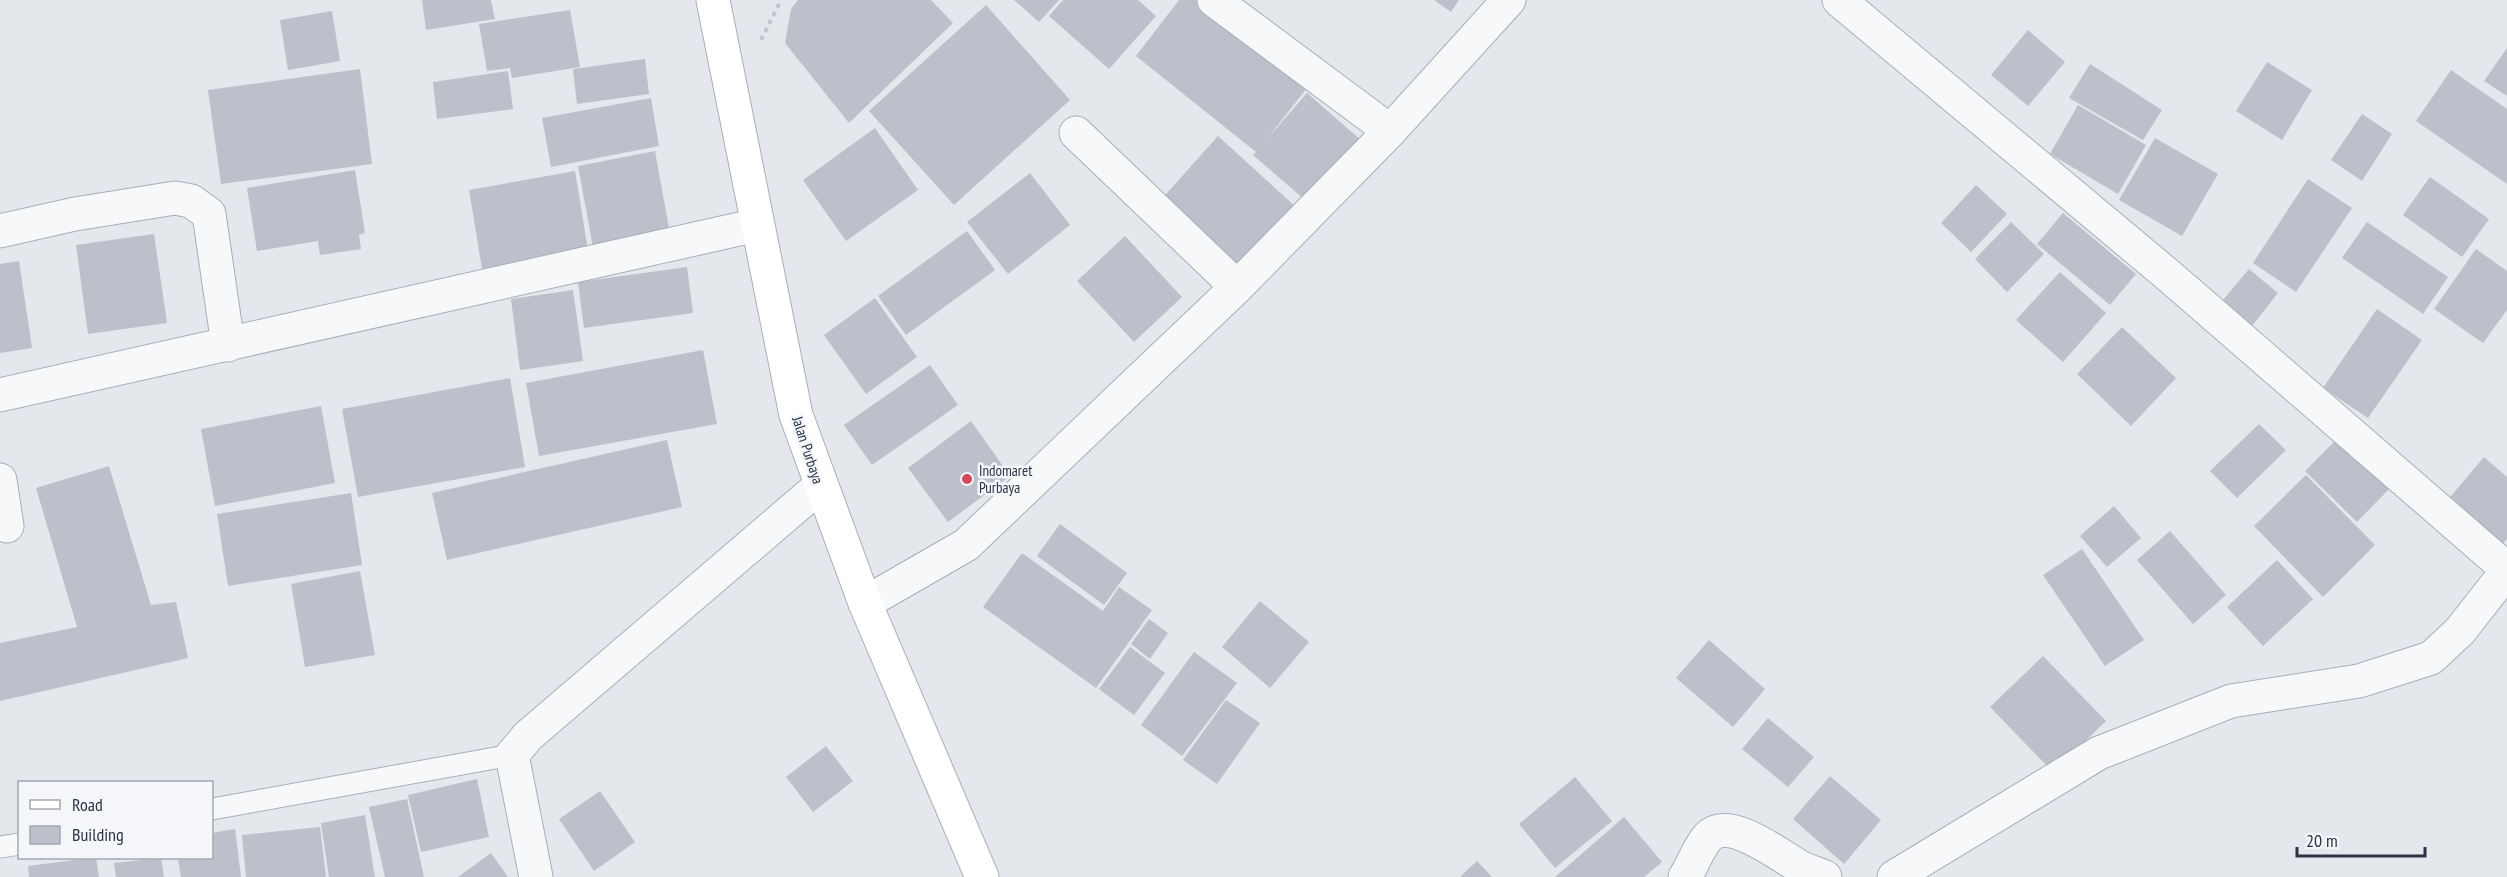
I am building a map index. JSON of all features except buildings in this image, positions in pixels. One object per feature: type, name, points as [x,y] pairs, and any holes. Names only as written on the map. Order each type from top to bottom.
[{"type":"main road","name":"Jalan Purbaya","points":[[713,0],[796,415],[820,486],[865,603],[982,877]]},
{"type":"street","points":[[1214,0],[1390,131]]},
{"type":"street","points":[[865,603],[966,545],[1237,287],[1390,131],[1509,0]]},
{"type":"street","points":[[1839,0],[2168,275],[2507,570],[2460,631],[2431,658],[2359,681],[2231,701],[2099,753],[1894,877]]},
{"type":"street","points":[[1076,133],[1237,287]]},
{"type":"street","points":[[0,231],[75,214],[175,198],[191,201],[210,214],[228,345]]},
{"type":"street","points":[[0,395],[757,225]]},
{"type":"street","points":[[0,480],[7,526]]},
{"type":"street","points":[[536,877],[513,755],[528,736],[820,486]]},
{"type":"street","points":[[1685,877],[1709,836],[1719,831],[1734,831],[1752,838],[1804,869],[1826,877]]},
{"type":"lane","points":[[213,809],[513,755]]},
{"type":"lane","points":[[0,847],[18,844]]},
{"type":"place","name":"Indomaret Purbaya","points":[[967,479]]}]
